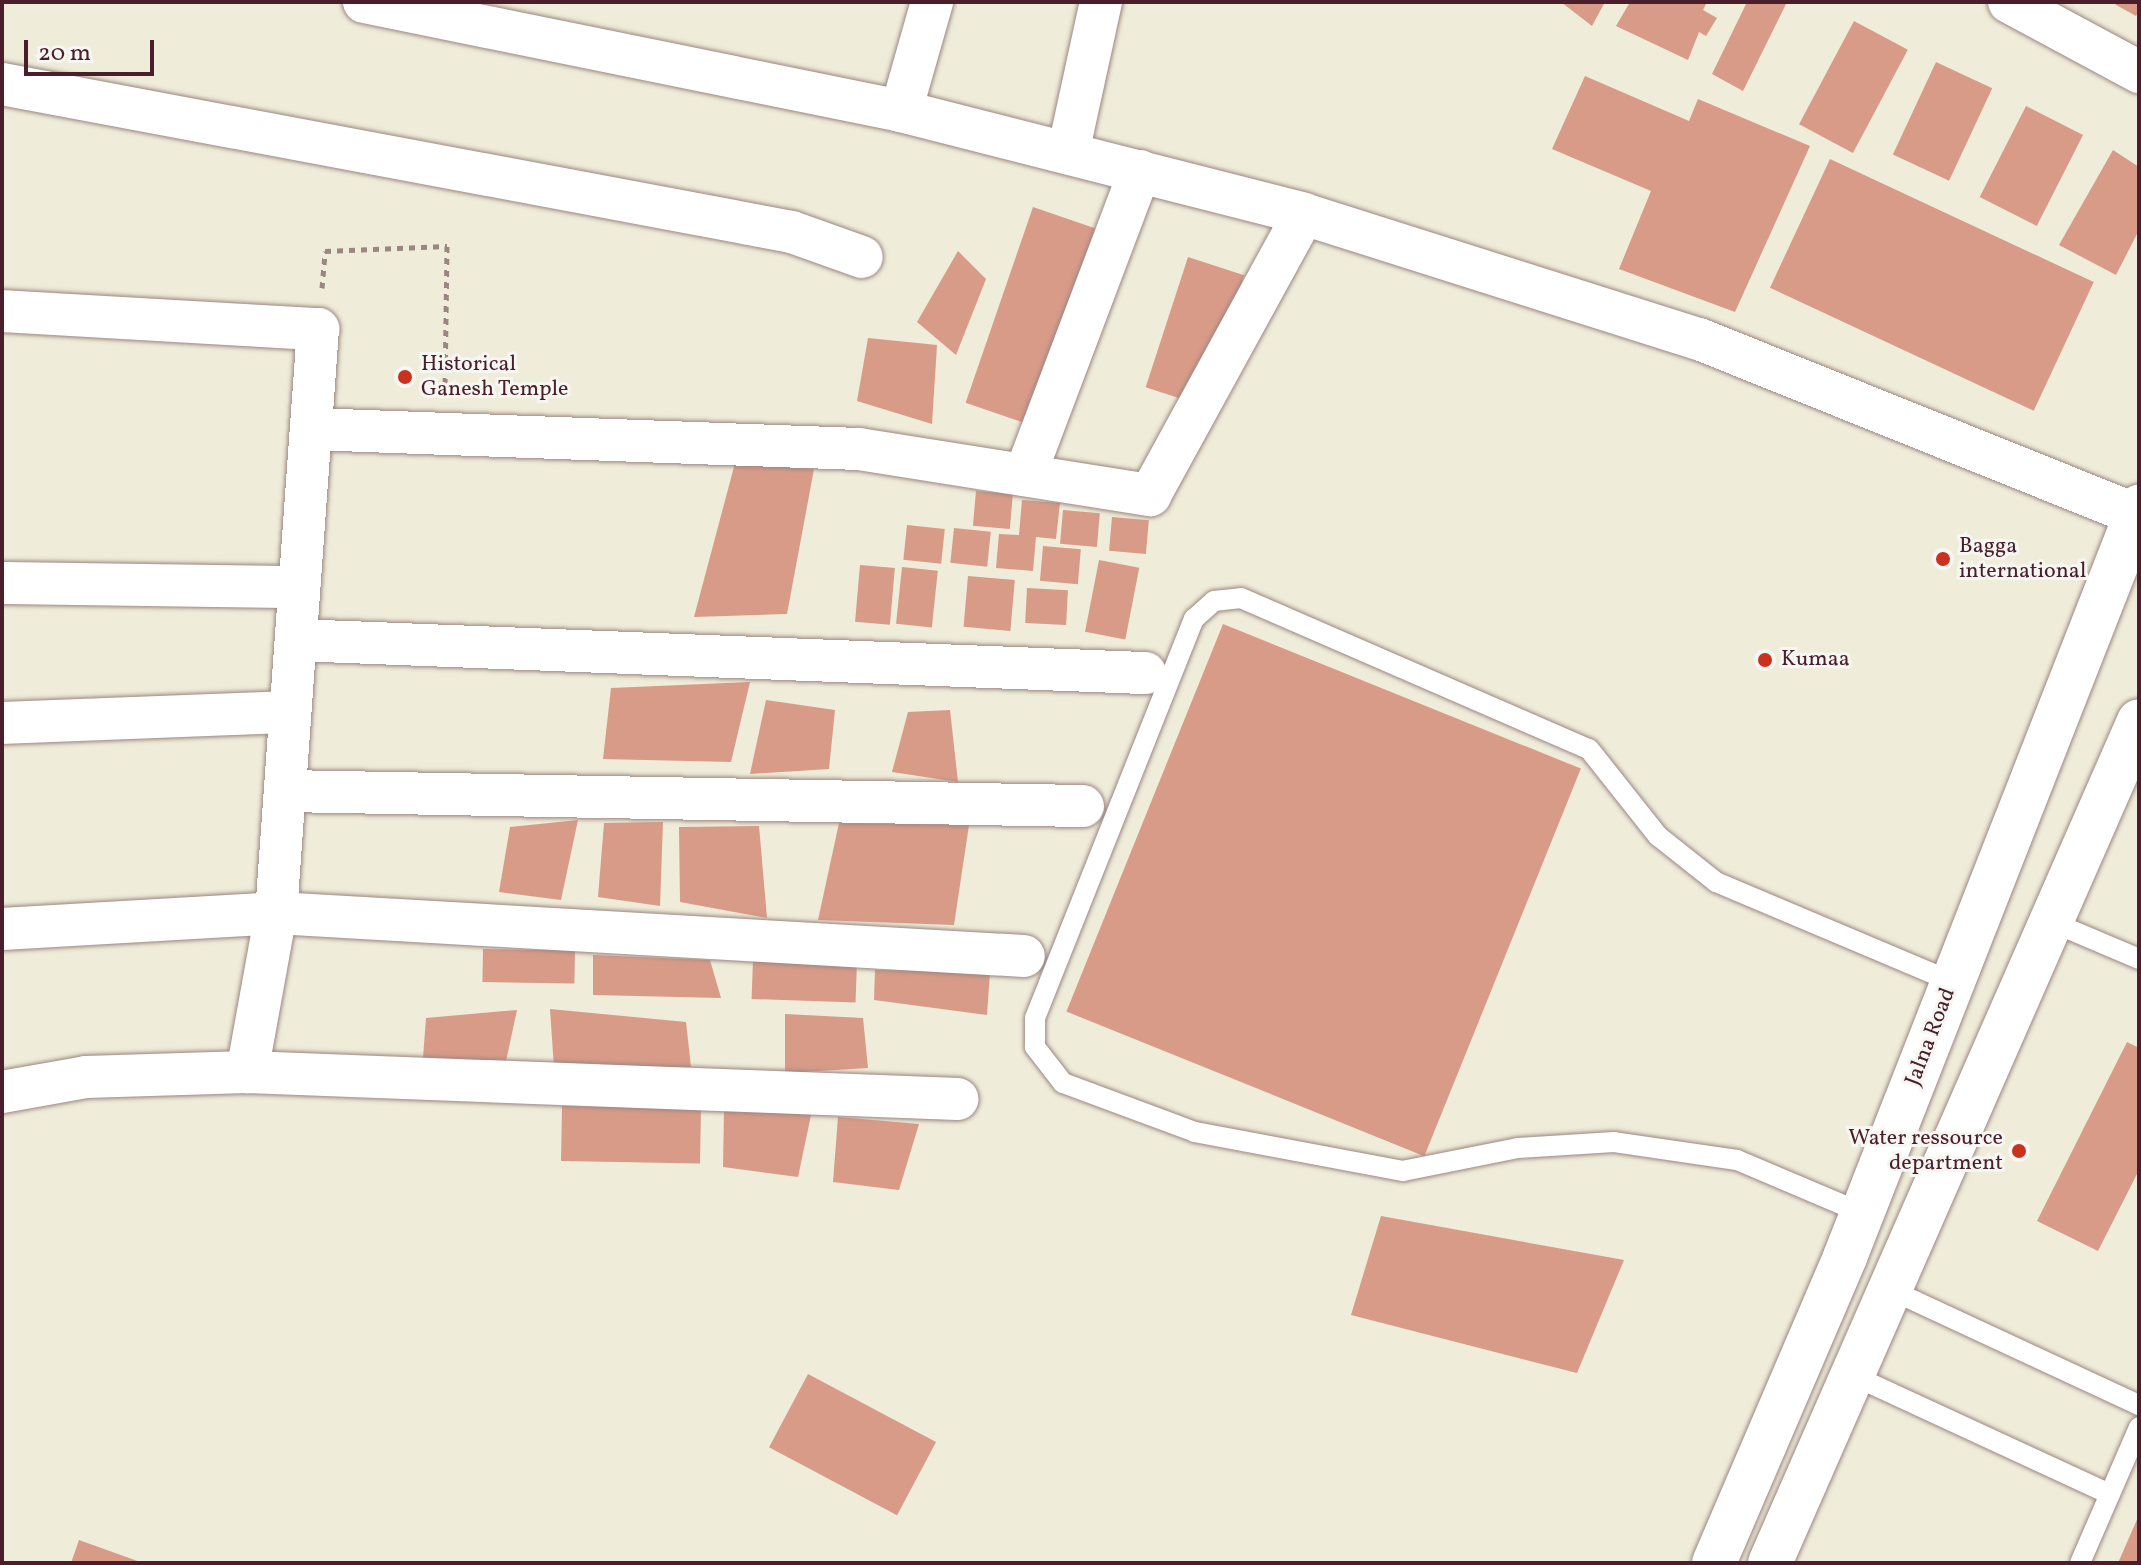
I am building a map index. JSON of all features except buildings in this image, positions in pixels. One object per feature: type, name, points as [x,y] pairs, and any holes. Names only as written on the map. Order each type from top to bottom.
[{"type":"highway","name":"Jalna Road","points":[[1714,1563],[1862,1213],[2137,511]]},
{"type":"highway","points":[[1770,1563],[2139,721]]},
{"type":"street","points":[[364,2],[901,111],[1304,214],[1699,339],[2137,511]]},
{"type":"street","points":[[901,111],[932,2]]},
{"type":"street","points":[[1068,153],[1101,2]]},
{"type":"street","points":[[2009,2],[2139,72]]},
{"type":"street","points":[[2,84],[792,232],[862,257]]},
{"type":"street","points":[[1025,475],[1140,171]]},
{"type":"street","points":[[311,429],[859,449],[1150,495],[1304,214]]},
{"type":"street","points":[[2,311],[318,329],[276,913],[247,1072]]},
{"type":"street","points":[[2,583],[299,587]]},
{"type":"street","points":[[296,640],[1145,673]]},
{"type":"street","points":[[2,723],[290,712]]},
{"type":"street","points":[[285,791],[1083,806]]},
{"type":"street","points":[[2,929],[276,913],[1024,956]]},
{"type":"street","points":[[2,1092],[86,1077],[247,1072],[957,1099]]},
{"type":"lane","points":[[1862,1213],[1737,1160],[1614,1142],[1518,1148],[1403,1171],[1195,1132],[1063,1083],[1035,1047],[1035,1018],[1194,619],[1214,601],[1241,598],[1589,749],[1658,836],[1716,882],[1953,982]]},
{"type":"lane","points":[[2052,922],[2139,959]]},
{"type":"lane","points":[[1889,1289],[2139,1405]]},
{"type":"lane","points":[[1852,1375],[2110,1494]]},
{"type":"lane","points":[[2080,1563],[2139,1427]]},
{"type":"path","points":[[318,329],[325,251],[447,246],[445,434]]},
{"type":"place","name":"Historical Ganesh Temple","points":[[405,377]]},
{"type":"place","name":"Bagga international","points":[[1943,559]]},
{"type":"place","name":"Kumaa","points":[[1765,660]]},
{"type":"place","name":"Water ressource department","points":[[2019,1151]]}]
